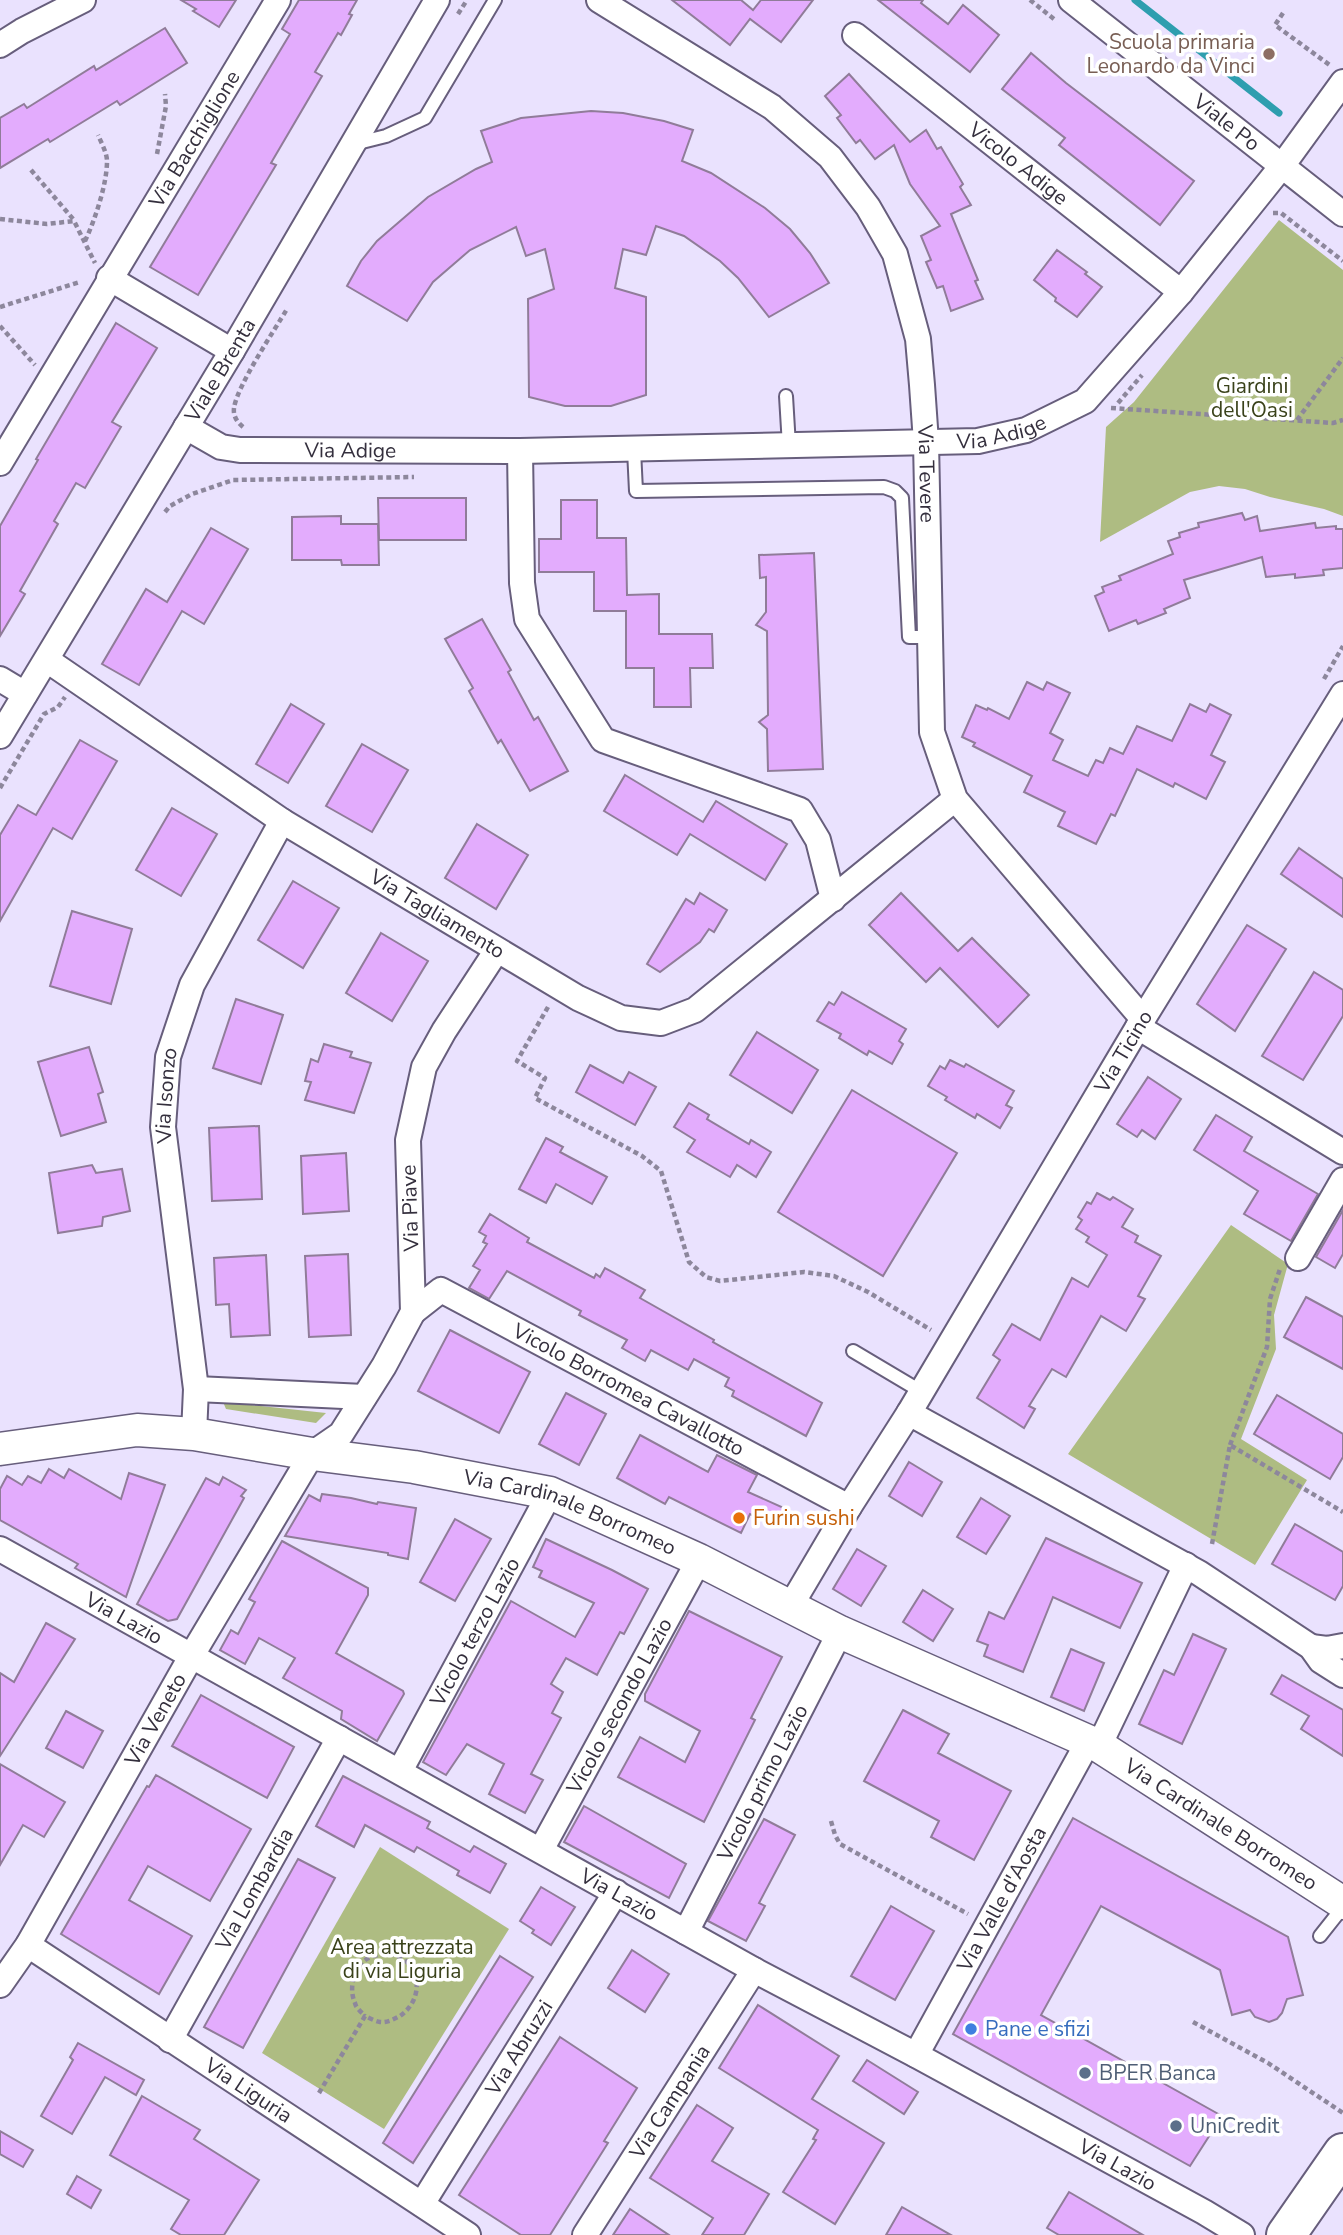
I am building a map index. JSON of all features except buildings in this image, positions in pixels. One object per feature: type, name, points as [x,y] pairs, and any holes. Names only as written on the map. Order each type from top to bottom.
[{"type":"main road","points":[[1286,2235],[1343,2153]]},
{"type":"street","points":[[0,46],[22,31],[83,0]]},
{"type":"street","name":"Via Bacchiglione","points":[[0,463],[98,274],[278,0]]},
{"type":"street","name":"Viale Brenta","points":[[0,736],[232,351],[437,0]]},
{"type":"street","name":"Via Tevere","points":[[599,0],[772,107],[831,157],[869,207],[895,254],[918,339],[926,442],[932,732],[955,799],[1140,1023],[1343,1152]]},
{"type":"street","name":"Viale Po","points":[[1080,3],[1343,214]]},
{"type":"street","name":"Vicolo Adige","points":[[855,36],[1181,292]]},
{"type":"street","name":"Viale Po","points":[[1282,166],[1340,76]]},
{"type":"street","name":"Via Adige","points":[[186,427],[221,447],[240,450],[520,452],[978,440],[1026,430],[1085,401],[1181,292],[1282,166]]},
{"type":"street","points":[[98,274],[232,351]]},
{"type":"street","points":[[520,452],[522,583],[527,619],[603,740],[800,810],[818,840],[834,899]]},
{"type":"street","name":"Via Tagliamento","points":[[47,660],[282,821],[578,999],[621,1018],[662,1023],[695,1010],[955,799]]},
{"type":"street","points":[[0,679],[25,694]]},
{"type":"street","name":"Via Ticino","points":[[790,1607],[922,1392],[1140,1023],[1343,694]]},
{"type":"street","name":"Via Isonzo","points":[[194,1434],[196,1389],[163,1127],[168,1057],[192,985],[282,821]]},
{"type":"street","name":"Via Piave","points":[[312,1454],[341,1434],[384,1366],[413,1312],[408,1140],[424,1067],[497,950]]},
{"type":"street","points":[[1298,1258],[1343,1180]]},
{"type":"street","name":"Vicolo Borromea Cavallotto","points":[[413,1312],[441,1290],[849,1507]]},
{"type":"street","points":[[196,1389],[363,1397]]},
{"type":"street","points":[[909,1413],[1186,1565],[1311,1647],[1321,1661],[1343,1675]]},
{"type":"street","name":"Via Cardinale Borromeo","points":[[0,1449],[137,1430],[194,1434],[312,1454],[414,1467],[550,1493],[699,1560],[840,1632],[1093,1744],[1256,1846],[1343,1905]]},
{"type":"street","name":"Via Veneto","points":[[0,1985],[28,1945],[192,1655],[312,1454]]},
{"type":"street","name":"Vicolo terzo Lazio","points":[[400,1771],[550,1493]]},
{"type":"street","name":"Via Lazio","points":[[0,1549],[754,1970],[916,2054],[1242,2235]]},
{"type":"street","name":"Vicolo secondo Lazio","points":[[541,1850],[699,1560]]},
{"type":"street","points":[[1093,1744],[1186,1565]]},
{"type":"street","name":"Vicolo primo Lazio","points":[[686,1932],[840,1632]]},
{"type":"street","points":[[1311,1647],[1327,1649],[1343,1646]]},
{"type":"street","points":[[1343,1653],[1343,1665]]},
{"type":"street","name":"Via Lombardia","points":[[170,2040],[339,1738]]},
{"type":"street","name":"Via Valle d'Aosta","points":[[916,2054],[1093,1744]]},
{"type":"street","name":"Via Abruzzi","points":[[422,2204],[615,1892]]},
{"type":"street","name":"Via Liguria","points":[[28,1945],[468,2235]]},
{"type":"street","name":"Via Campania","points":[[585,2235],[754,1970]]},
{"type":"lane","points":[[354,144],[386,136],[425,118],[495,0]]},
{"type":"lane","points":[[786,396],[789,446]]},
{"type":"lane","points":[[634,450],[636,491],[884,487],[895,491],[902,498],[909,637],[929,637]]},
{"type":"lane","points":[[853,1351],[922,1392]]},
{"type":"lane","points":[[1320,1936],[1343,1905]]},
{"type":"path","points":[[453,23],[467,0]]},
{"type":"path","points":[[1030,0],[1057,21]]},
{"type":"path","points":[[1283,13],[1275,25],[1340,76]]},
{"type":"path","points":[[157,157],[166,106],[165,94]]},
{"type":"path","points":[[85,242],[103,186],[107,159],[98,135]]},
{"type":"path","points":[[0,307],[98,274],[74,221],[31,170]]},
{"type":"path","points":[[1268,218],[1280,213],[1343,261]]},
{"type":"path","points":[[0,219],[47,224],[74,221]]},
{"type":"path","points":[[245,429],[236,421],[233,409],[291,301]]},
{"type":"path","points":[[0,326],[43,374]]},
{"type":"path","points":[[1296,420],[1343,358]]},
{"type":"path","points":[[1111,408],[1333,423],[1343,421]]},
{"type":"path","points":[[164,514],[170,506],[192,494],[233,480]]},
{"type":"path","points":[[0,788],[44,714],[58,707],[66,697]]},
{"type":"path","points":[[551,1002],[517,1061],[545,1078],[535,1098],[642,1156],[661,1171],[689,1262],[706,1277],[720,1281],[804,1272],[834,1276],[868,1292],[930,1330]]},
{"type":"path","points":[[1212,1544],[1230,1445],[1267,1347],[1270,1299],[1282,1264],[1298,1258]]},
{"type":"path","points":[[1230,1445],[1343,1512]]},
{"type":"path","points":[[831,1821],[840,1844],[974,1917]]},
{"type":"path","points":[[383,1952],[401,1957],[412,1967],[417,1983],[415,1997],[407,2011],[393,2020],[380,2022],[365,2016],[355,2004],[352,1992],[355,1972],[366,1958],[383,1952]]},
{"type":"path","points":[[319,2093],[365,2016]]},
{"type":"path","points":[[1193,2022],[1268,2063],[1343,2113]]},
{"type":"green space","name":"Giardini dell'Oasi","points":[[1279,220],[1343,270],[1343,516],[1245,489],[1219,486],[1190,492],[1100,542],[1106,427],[1134,402]]},
{"type":"green space","points":[[1231,1225],[1288,1264],[1274,1315],[1276,1349],[1241,1439],[1307,1480],[1255,1565],[1068,1454]]},
{"type":"green space","points":[[223,1402],[326,1413],[316,1423],[226,1409]]},
{"type":"green space","name":"Area attrezzata di via Liguria","points":[[380,1847],[509,1929],[384,2129],[262,2053]]},
{"type":"waterway","points":[[1135,0],[1279,113]]},
{"type":"place","name":"Scuola primaria Leonardo da Vinci","points":[[1269,54]]},
{"type":"place","name":"Furin sushi","points":[[739,1518]]},
{"type":"place","name":"Pane e sfizi","points":[[971,2029]]},
{"type":"place","name":"BPER Banca","points":[[1085,2073]]},
{"type":"place","name":"UniCredit","points":[[1176,2126]]}]
